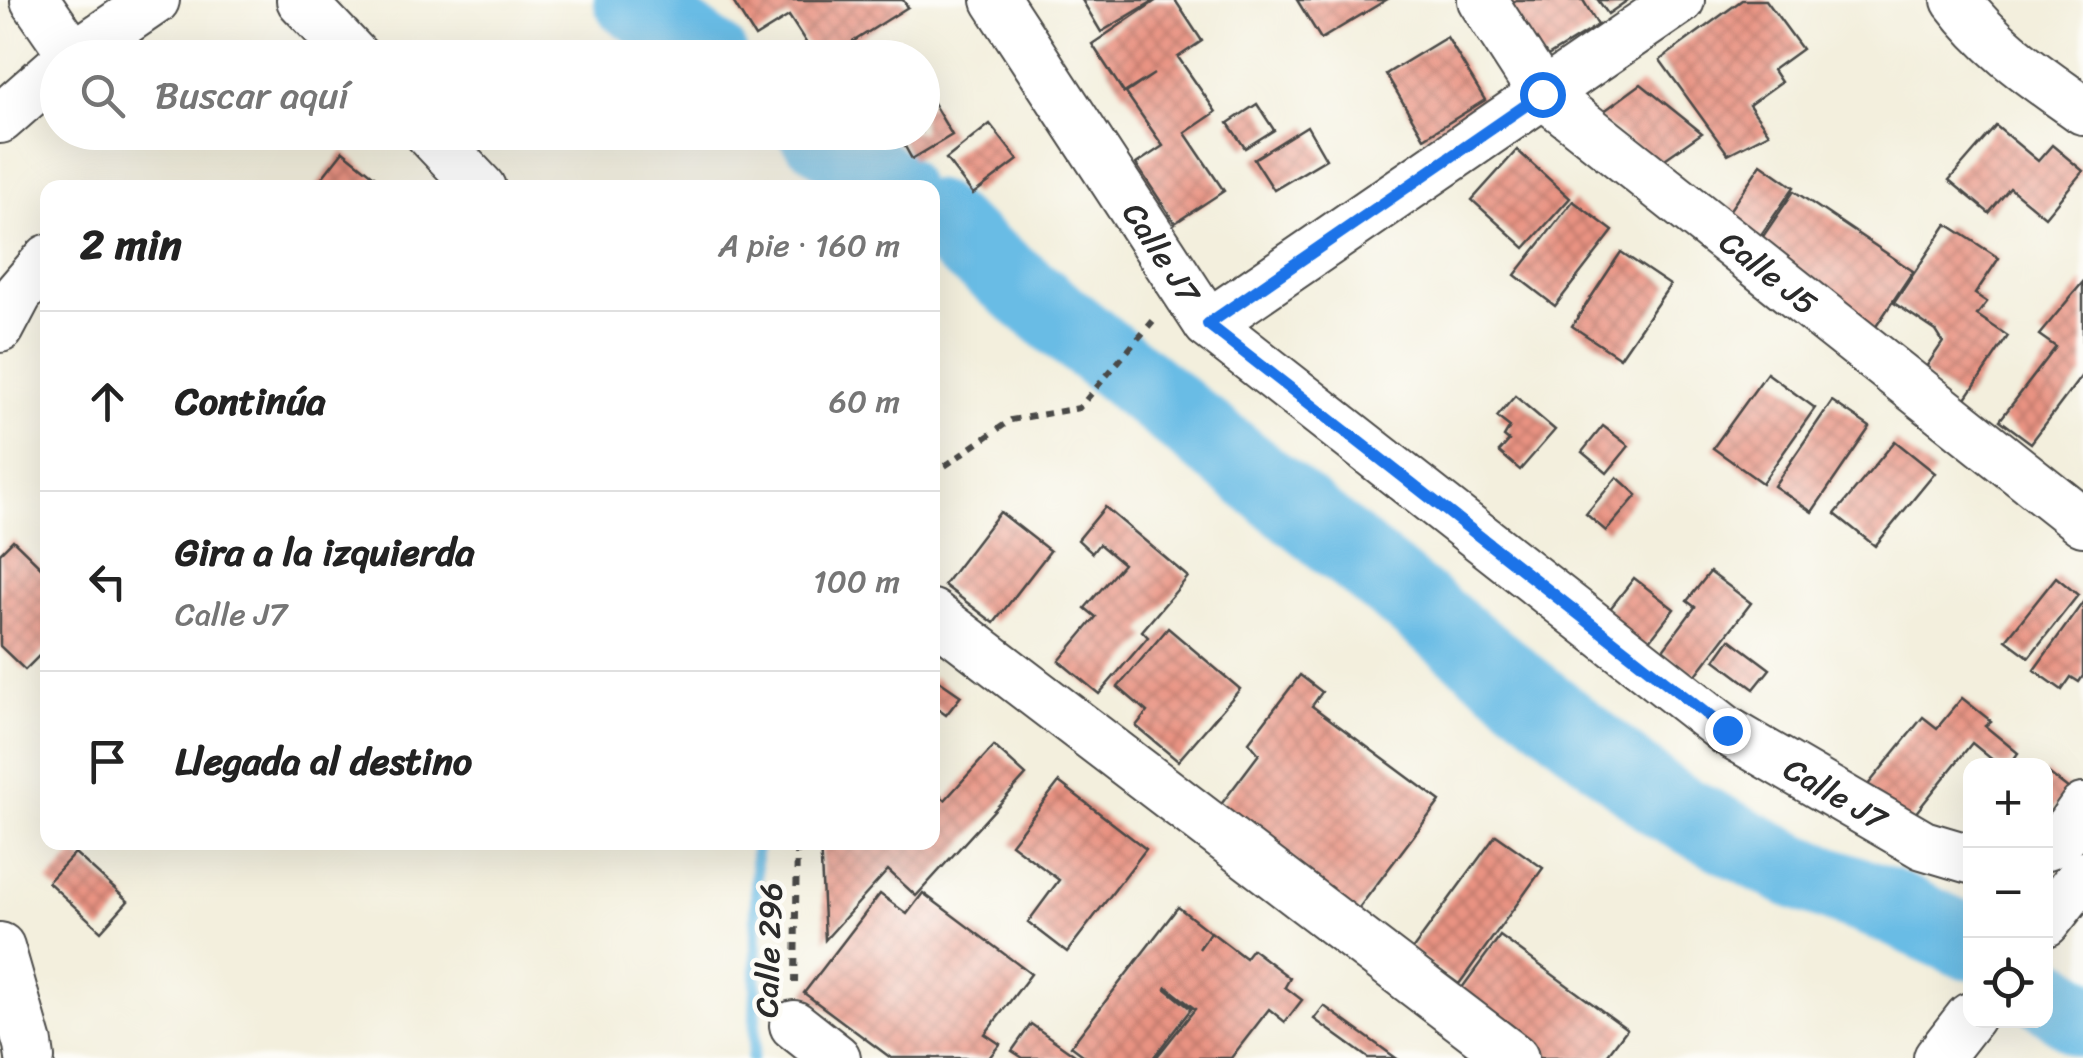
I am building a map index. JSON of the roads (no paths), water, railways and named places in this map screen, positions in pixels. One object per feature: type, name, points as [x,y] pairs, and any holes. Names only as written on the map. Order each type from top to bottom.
[{"type":"street","points":[[34,0],[55,40]]},
{"type":"street","points":[[96,40],[155,0]]},
{"type":"street","points":[[301,0],[339,40]]},
{"type":"street","name":"Calle J7","points":[[996,0],[1208,324],[1727,730],[1923,846],[1963,857]]},
{"type":"street","name":"Calle J5","points":[[1482,0],[1542,94],[2083,522]]},
{"type":"street","points":[[1208,324],[1680,0]]},
{"type":"street","points":[[1956,0],[2012,60],[2083,110]]},
{"type":"street","points":[[0,119],[40,83]]},
{"type":"street","points":[[445,150],[473,180]]},
{"type":"street","points":[[0,328],[18,294],[40,269]]},
{"type":"street","points":[[940,620],[1514,1058]]},
{"type":"street","points":[[2053,841],[2066,832],[2083,808]]},
{"type":"street","points":[[2053,913],[2083,875]]},
{"type":"street","points":[[0,947],[30,1058]]},
{"type":"street","points":[[794,1025],[836,1058]]},
{"type":"street","points":[[1938,1058],[1963,1026]]},
{"type":"waterway","points":[[631,0],[686,40]]},
{"type":"waterway","points":[[840,150],[881,180]]},
{"type":"waterway","points":[[940,223],[1667,805],[1792,870],[1884,904],[1963,940]]},
{"type":"waterway","points":[[752,1058],[756,850]]},
{"type":"waterway","points":[[2053,998],[2083,1020]]}]
